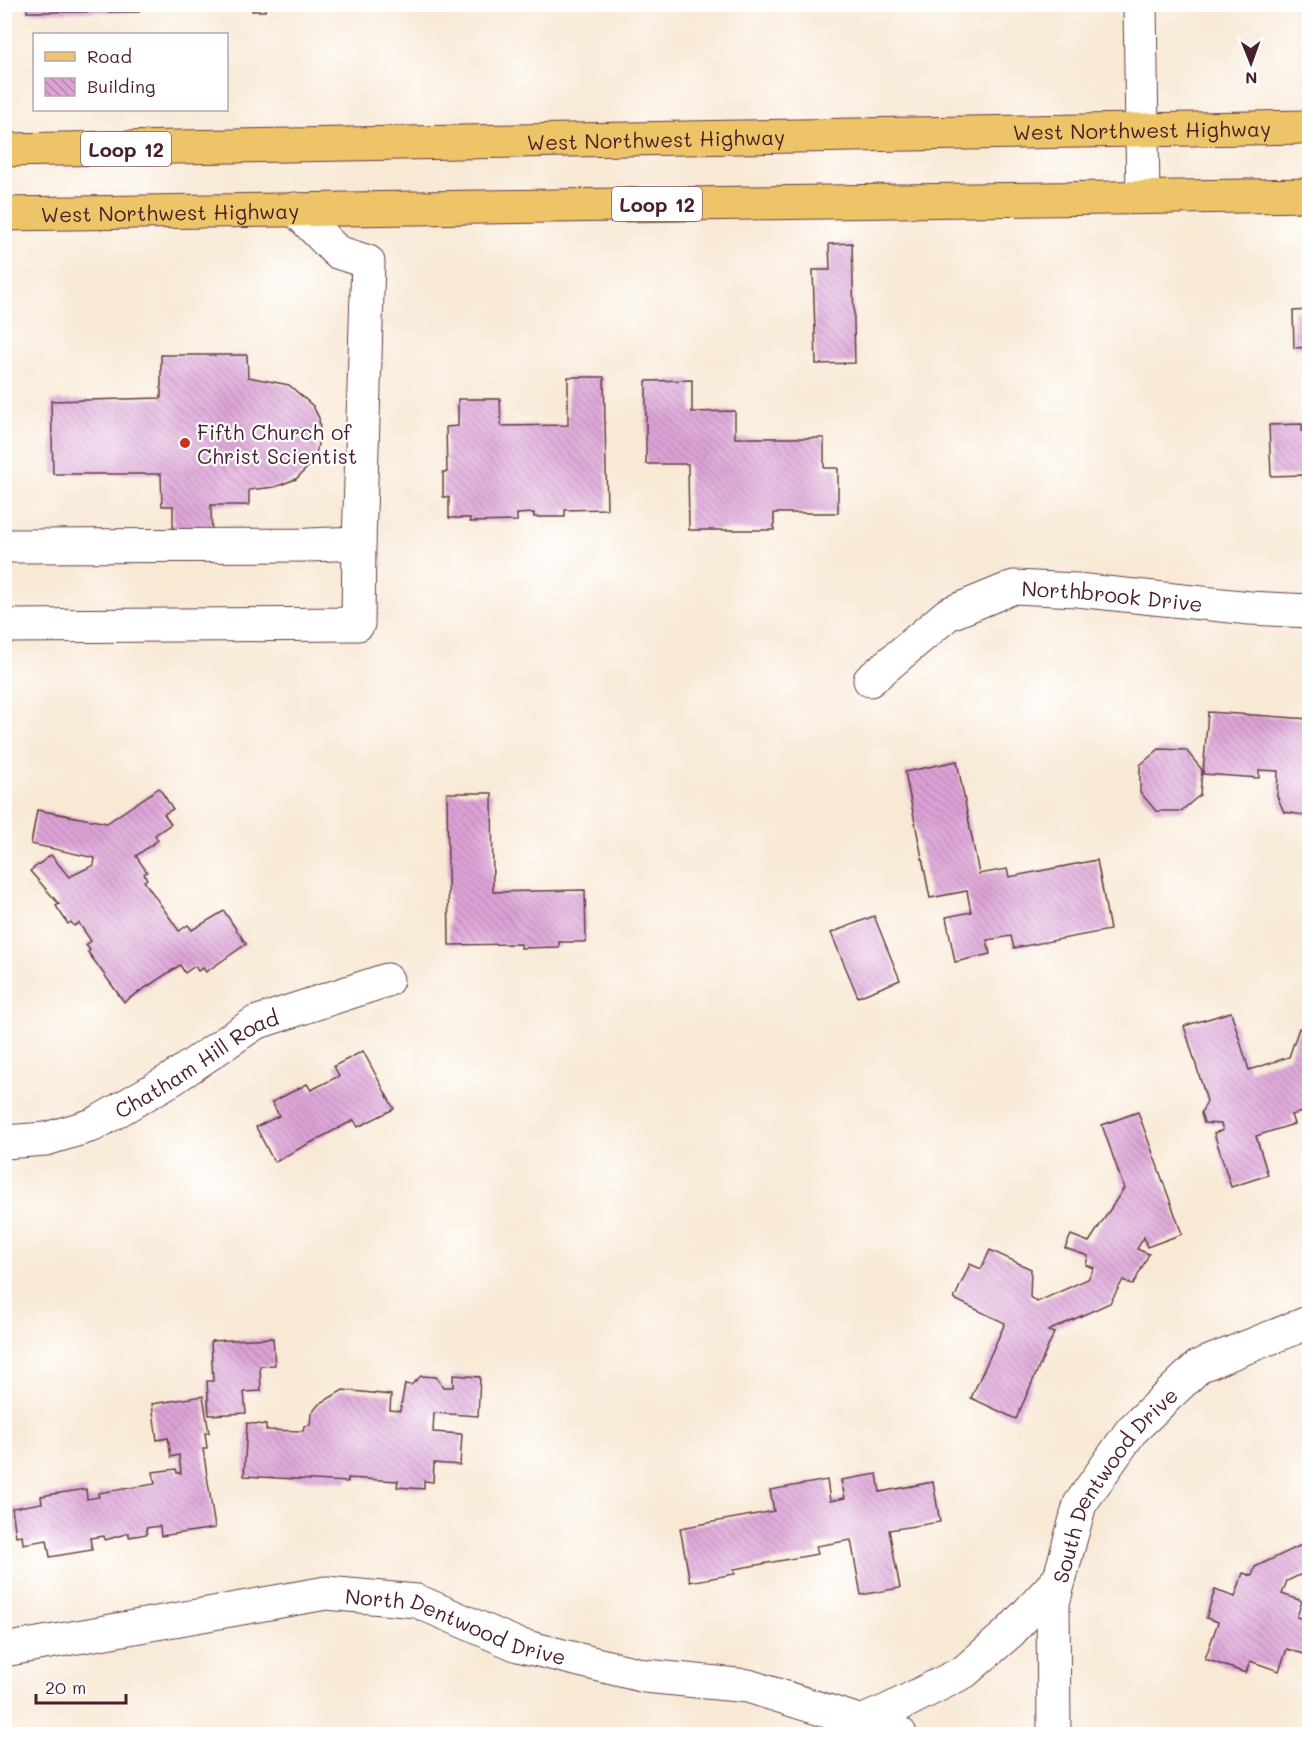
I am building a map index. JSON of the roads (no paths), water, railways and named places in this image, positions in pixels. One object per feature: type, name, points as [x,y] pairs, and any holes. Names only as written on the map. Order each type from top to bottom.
[{"type":"main road","name":"West Northwest Highway","points":[[4,150],[247,148],[1310,127]]},
{"type":"main road","name":"West Northwest Highway","points":[[4,214],[1310,195]]},
{"type":"street","points":[[1140,4],[1143,197]]},
{"type":"street","points":[[4,626],[358,624],[368,262],[337,252],[295,209]]},
{"type":"street","points":[[4,546],[359,543]]},
{"type":"street","name":"Northbrook Drive","points":[[870,680],[948,614],[1014,587],[1077,590],[1250,608],[1310,611]]},
{"type":"street","name":"Chatham Hill Road","points":[[4,1142],[46,1139],[93,1125],[172,1079],[255,1023],[387,980]]},
{"type":"street","name":"South Dentwood Drive","points":[[1054,1734],[1053,1602],[1080,1504],[1131,1431],[1199,1366],[1310,1322]]},
{"type":"street","points":[[861,1722],[964,1672],[1010,1632],[1060,1578]]},
{"type":"street","name":"North Dentwood Drive","points":[[4,1650],[326,1593],[417,1601],[518,1645],[645,1676],[748,1686],[900,1734]]},
{"type":"place","name":"Fifth Church of Christ Scientist","points":[[185,443]]}]
